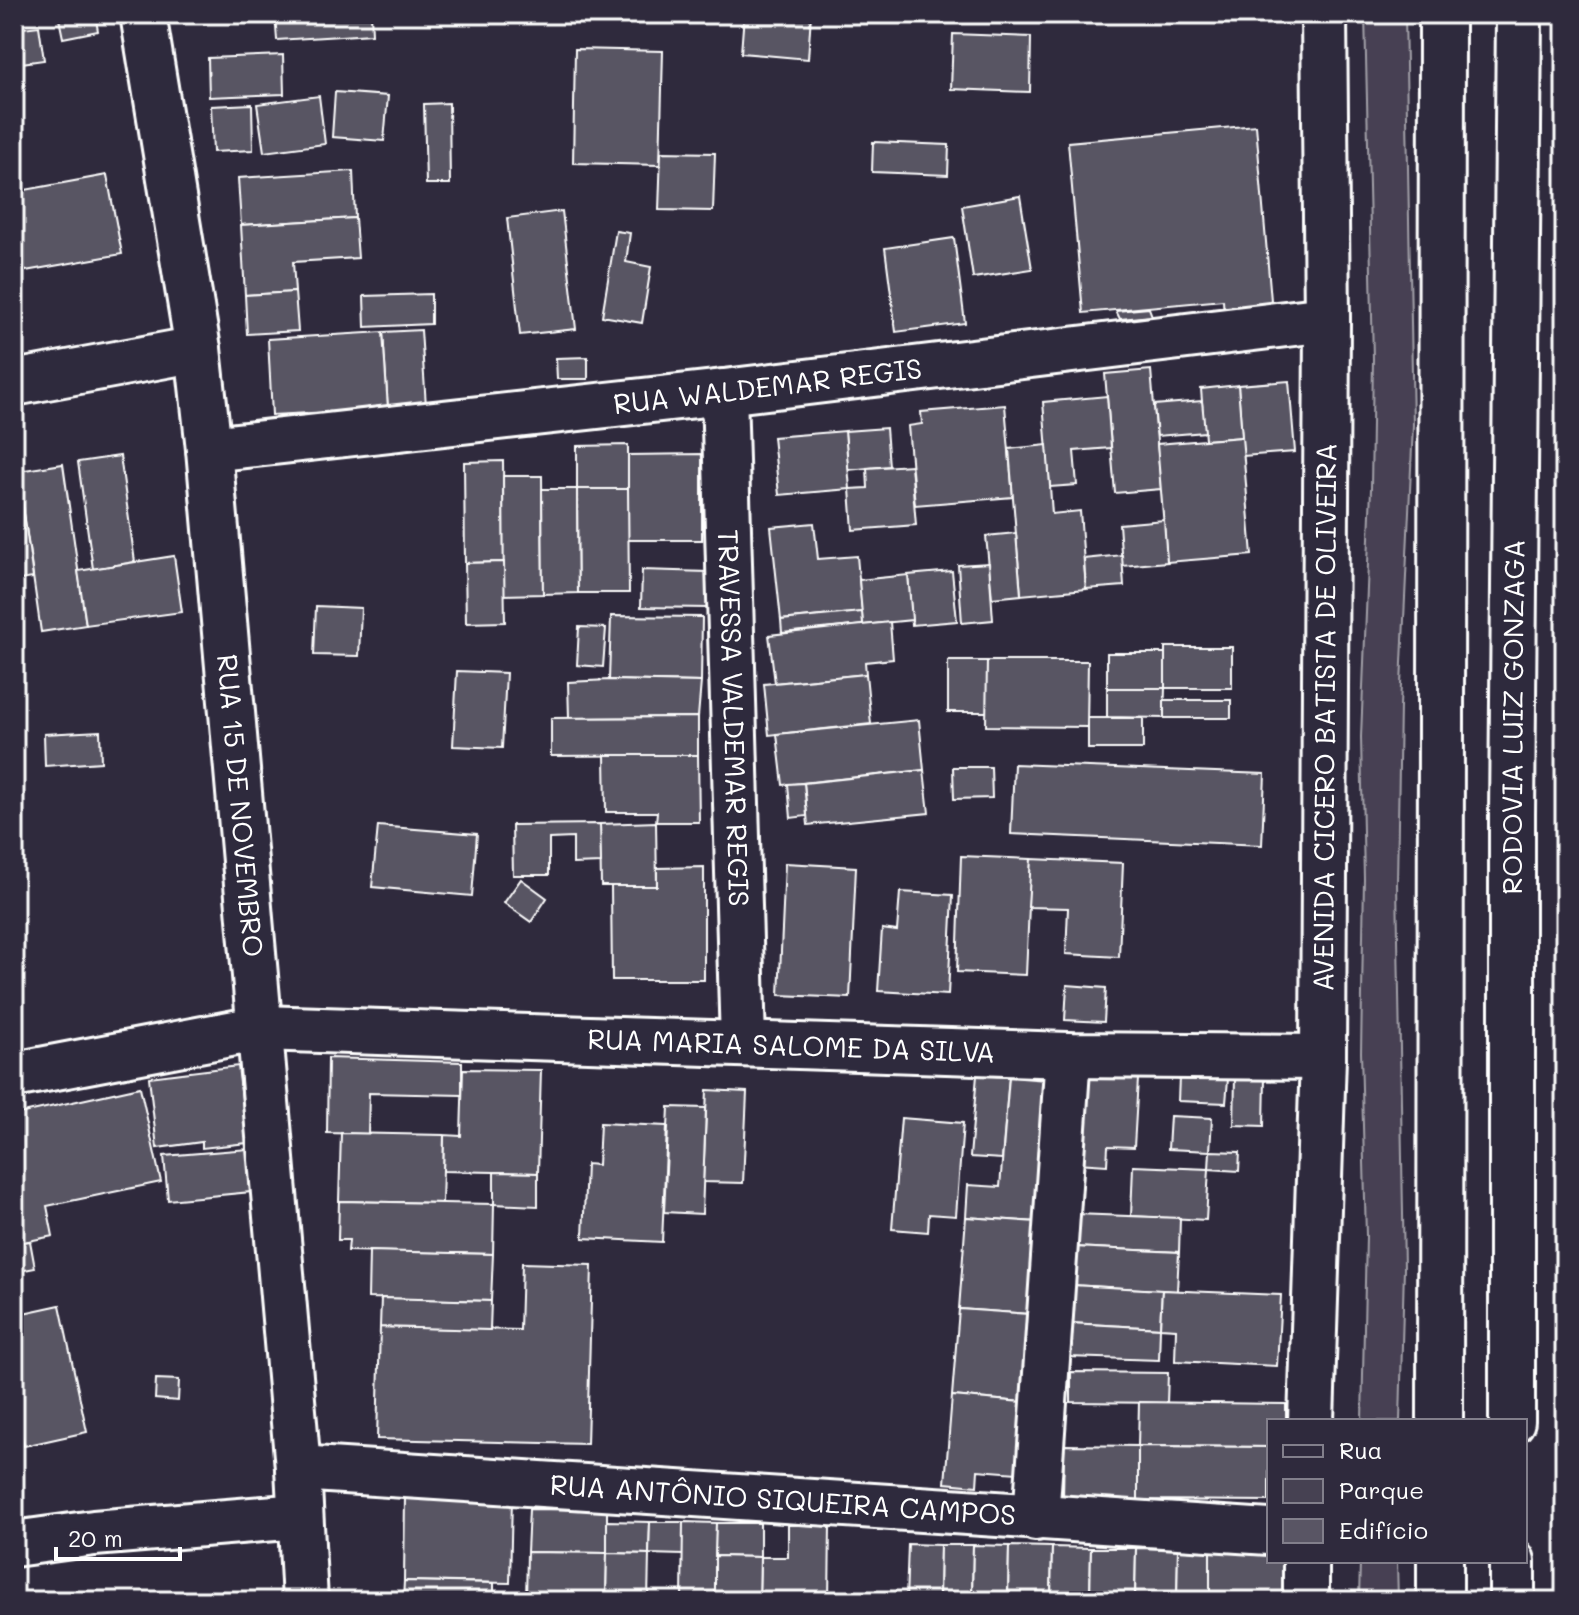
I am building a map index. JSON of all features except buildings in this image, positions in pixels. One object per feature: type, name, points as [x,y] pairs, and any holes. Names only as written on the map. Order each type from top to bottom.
[{"type":"main road","name":"RUA 15 DE NOVEMBRO","points":[[143,14],[198,349],[209,449],[298,1468],[305,1601]]},
{"type":"main road","name":"AVENIDA CICERO BATISTA DE OLIVEIRA","points":[[1311,1419],[1323,1057],[1327,319],[1324,14]]},
{"type":"main road","points":[[1440,1419],[1442,14]]},
{"type":"main road","name":"RODOVIA LUIZ GONZAGA","points":[[1512,1419],[1512,815],[1519,14]]},
{"type":"main road","name":"RUA WALDEMAR REGIS","points":[[209,449],[724,392],[1327,319]]},
{"type":"main road","points":[[14,383],[198,349]]},
{"type":"main road","name":"TRAVESSA VALDEMAR REGIS","points":[[724,392],[743,1043]]},
{"type":"main road","name":"RUA MARIA SALOME DA SILVA","points":[[14,1075],[261,1028],[1068,1055],[1323,1057]]},
{"type":"main road","points":[[1036,1518],[1068,1055]]},
{"type":"main road","name":"RUA ANTÔNIO SIQUEIRA CAMPOS","points":[[298,1468],[1267,1532]]},
{"type":"main road","points":[[14,1544],[94,1533],[300,1516]]},
{"type":"main road","points":[[1306,1563],[1306,1601]]},
{"type":"main road","points":[[1440,1563],[1440,1601]]},
{"type":"main road","points":[[1512,1563],[1512,1601]]},
{"type":"green space","points":[[1365,14],[1405,14],[1413,425],[1400,706],[1397,883],[1404,1268],[1400,1419],[1362,1419],[1366,1236],[1361,1052],[1364,879],[1361,737],[1373,359]]},
{"type":"green space","points":[[1360,1563],[1397,1563],[1398,1601],[1359,1601]]}]
